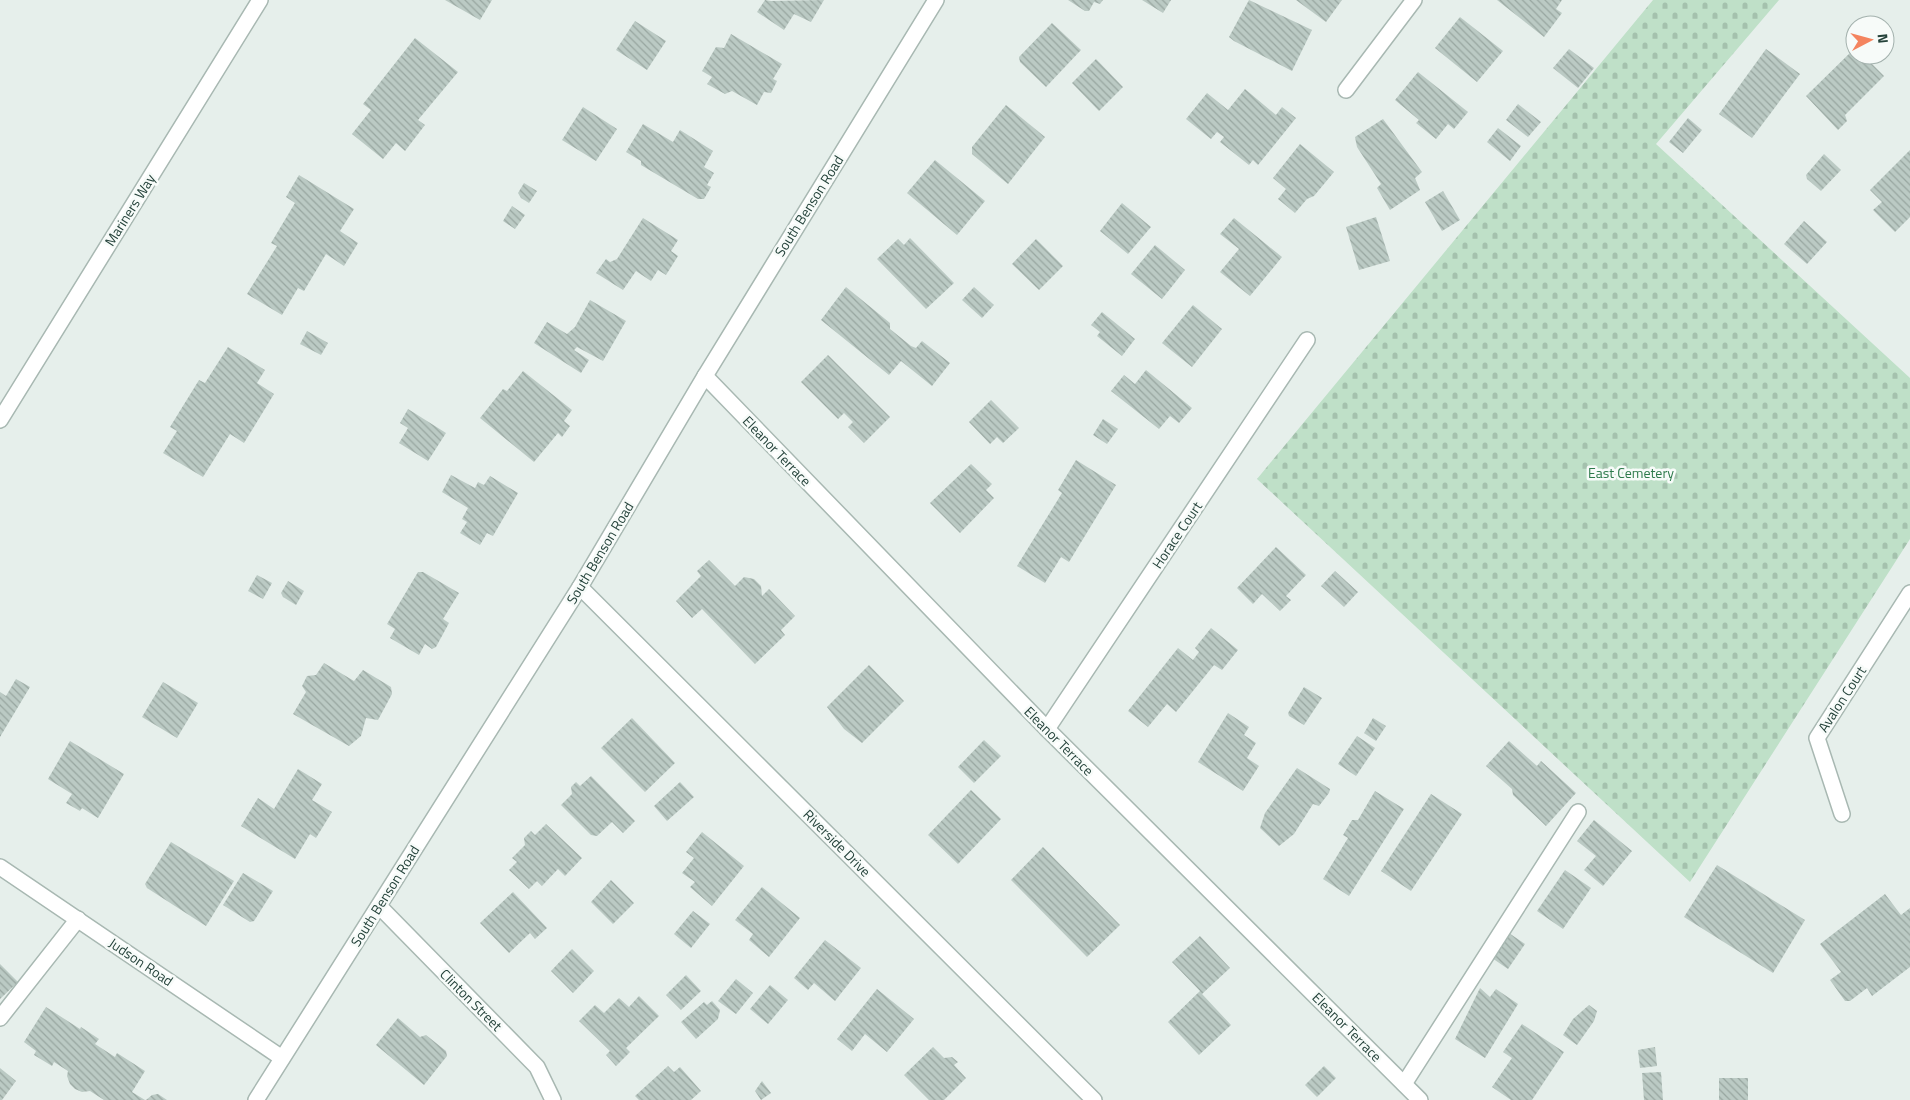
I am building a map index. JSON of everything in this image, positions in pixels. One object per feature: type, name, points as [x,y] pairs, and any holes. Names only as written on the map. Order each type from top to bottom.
[{"type":"street","name":"Mariners Way","points":[[0,420],[260,0]]},
{"type":"street","name":"South Benson Road","points":[[256,1100],[580,587],[705,376],[936,0]]},
{"type":"street","points":[[1346,90],[1414,0]]},
{"type":"street","name":"Horace Court","points":[[1047,729],[1307,340]]},
{"type":"street","name":"Eleanor Terrace","points":[[705,376],[1047,729],[1420,1100]]},
{"type":"street","name":"Riverside Drive","points":[[580,587],[1094,1100]]},
{"type":"street","name":"Avalon Court","points":[[1842,814],[1817,738],[1910,593]]},
{"type":"street","points":[[1404,1084],[1578,812]]},
{"type":"street","name":"Judson Road","points":[[0,867],[282,1058]]},
{"type":"street","name":"Clinton Street","points":[[378,906],[537,1067],[553,1100]]},
{"type":"street","points":[[0,1018],[78,919]]},
{"type":"green space","name":"East Cemetery","points":[[1653,0],[1779,0],[1656,144],[1910,378],[1910,539],[1690,882],[1257,479]]},
{"type":"building","points":[[445,0],[492,0],[480,20]]},
{"type":"building","points":[[765,0],[824,0],[811,22],[794,14],[784,30],[757,12]]},
{"type":"building","points":[[1068,0],[1103,0],[1100,4],[1094,2],[1089,11],[1085,11]]},
{"type":"building","points":[[1142,0],[1171,0],[1163,13]]},
{"type":"building","points":[[1249,0],[1312,30],[1292,71],[1229,37]]},
{"type":"building","points":[[1296,0],[1342,0],[1326,22]]},
{"type":"building","points":[[1497,0],[1562,0],[1556,9],[1562,13],[1544,37]]},
{"type":"building","points":[[1460,17],[1503,51],[1477,82],[1435,48]]},
{"type":"building","points":[[635,21],[666,41],[647,70],[616,50]]},
{"type":"building","points":[[1052,23],[1081,50],[1046,87],[1020,62],[1019,57]]},
{"type":"building","points":[[731,34],[782,64],[773,79],[777,81],[771,93],[764,92],[757,105],[732,91],[725,94],[707,84],[712,77],[702,71],[716,47],[724,48]]},
{"type":"building","points":[[415,38],[458,72],[418,120],[425,125],[405,151],[396,143],[383,159],[352,134],[371,110],[363,104]]},
{"type":"building","points":[[1569,49],[1594,68],[1578,88],[1553,68]]},
{"type":"building","points":[[1766,49],[1800,74],[1752,138],[1719,114]]},
{"type":"building","points":[[1845,58],[1845,65],[1873,65],[1884,76],[1845,115],[1847,121],[1838,130],[1806,96]]},
{"type":"building","points":[[1096,59],[1123,87],[1099,111],[1072,83]]},
{"type":"building","points":[[1418,72],[1468,112],[1454,129],[1448,124],[1436,139],[1416,123],[1419,120],[1395,100]]},
{"type":"building","points":[[1245,89],[1276,115],[1282,107],[1296,118],[1258,165],[1253,160],[1249,165],[1220,142],[1224,137],[1217,132],[1211,139],[1186,119],[1207,93],[1228,110]]},
{"type":"building","points":[[1518,104],[1541,122],[1528,137],[1506,120]]},
{"type":"building","points":[[1006,105],[1045,137],[1008,184],[972,154],[972,147]]},
{"type":"building","points":[[583,107],[617,129],[596,161],[562,140]]},
{"type":"building","points":[[1688,118],[1702,130],[1683,153],[1669,142]]},
{"type":"building","points":[[1383,119],[1422,172],[1415,178],[1420,190],[1390,210],[1377,188],[1381,184],[1357,147],[1355,137]]},
{"type":"building","points":[[643,124],[673,142],[680,130],[713,151],[704,167],[714,173],[707,185],[711,187],[704,199],[698,199],[641,165],[641,161],[626,152]]},
{"type":"building","points":[[1498,128],[1521,146],[1510,161],[1487,142]]},
{"type":"building","points":[[1300,144],[1334,172],[1314,196],[1307,199],[1295,213],[1278,199],[1286,189],[1273,178]]},
{"type":"building","points":[[1910,150],[1910,217],[1895,232],[1873,210],[1882,202],[1870,190]]},
{"type":"building","points":[[1824,154],[1841,170],[1821,191],[1807,179],[1806,175]]},
{"type":"building","points":[[935,160],[985,201],[957,235],[907,193]]},
{"type":"building","points":[[299,175],[354,209],[340,231],[358,243],[344,266],[326,254],[304,291],[298,288],[282,315],[247,294],[277,246],[271,243],[295,203],[286,197]]},
{"type":"building","points":[[524,183],[537,191],[529,203],[521,198],[518,193]]},
{"type":"building","points":[[1443,191],[1460,220],[1442,231],[1425,202]]},
{"type":"building","points":[[1122,203],[1151,227],[1128,254],[1100,231]]},
{"type":"building","points":[[512,206],[525,215],[515,229],[503,221]]},
{"type":"building","points":[[1376,217],[1390,261],[1359,270],[1346,227]]},
{"type":"building","points":[[643,218],[678,240],[671,251],[678,256],[666,275],[658,270],[651,281],[636,271],[623,290],[596,273],[606,259],[610,262],[617,259]]},
{"type":"building","points":[[1234,218],[1282,257],[1250,296],[1220,272],[1239,249],[1220,234]]},
{"type":"building","points":[[1804,221],[1827,242],[1807,264],[1784,244]]},
{"type":"building","points":[[910,238],[954,283],[926,309],[877,259],[898,239],[904,245]]},
{"type":"building","points":[[1036,239],[1063,266],[1039,290],[1012,264]]},
{"type":"building","points":[[1155,245],[1185,270],[1162,299],[1131,274]]},
{"type":"building","points":[[846,287],[890,323],[890,329],[911,346],[916,348],[922,341],[950,363],[932,386],[901,361],[889,375],[821,320]]},
{"type":"building","points":[[974,287],[994,305],[982,318],[962,300]]},
{"type":"building","points":[[590,300],[626,321],[603,361],[577,347],[574,350],[589,360],[581,373],[534,343],[547,322],[567,334],[575,327]]},
{"type":"building","points":[[1193,305],[1222,329],[1192,367],[1162,343]]},
{"type":"building","points":[[1102,312],[1135,339],[1122,356],[1097,336],[1100,332],[1091,325]]},
{"type":"building","points":[[307,331],[328,343],[321,355],[300,344]]},
{"type":"building","points":[[228,347],[265,370],[257,383],[274,394],[244,443],[230,434],[203,477],[163,453],[177,431],[170,427],[199,380],[205,383]]},
{"type":"building","points":[[828,355],[890,417],[864,443],[848,427],[853,422],[844,413],[838,419],[801,382]]},
{"type":"building","points":[[1146,370],[1192,408],[1179,423],[1170,416],[1159,429],[1111,391],[1124,375],[1135,384]]},
{"type":"building","points":[[523,371],[572,410],[564,421],[570,426],[562,437],[558,433],[534,462],[480,418],[503,389],[507,391]]},
{"type":"building","points":[[991,400],[1019,428],[1003,443],[997,437],[990,444],[969,422]]},
{"type":"building","points":[[408,409],[446,433],[428,461],[399,443],[408,428],[400,423]]},
{"type":"building","points":[[1103,419],[1118,429],[1107,444],[1093,435]]},
{"type":"building","points":[[1076,460],[1116,485],[1069,562],[1061,557],[1045,583],[1017,566],[1062,493],[1058,490]]},
{"type":"building","points":[[971,464],[992,484],[986,490],[994,498],[960,533],[930,503]]},
{"type":"building","points":[[451,475],[475,488],[478,482],[484,485],[490,476],[518,493],[493,536],[487,533],[480,545],[460,533],[467,522],[462,519],[468,508],[442,492]]},
{"type":"building","points":[[1276,547],[1306,575],[1286,596],[1291,600],[1280,611],[1262,594],[1253,604],[1237,588]]},
{"type":"building","points":[[709,560],[735,586],[744,577],[754,579],[761,586],[762,596],[769,589],[795,616],[781,630],[785,635],[755,664],[702,609],[692,618],[676,601],[701,576],[697,571]]},
{"type":"building","points":[[1335,571],[1358,592],[1344,607],[1321,586]]},
{"type":"building","points":[[418,572],[423,572],[459,593],[443,619],[449,623],[436,647],[432,649],[425,644],[419,655],[390,638],[395,629],[387,624]]},
{"type":"building","points":[[257,575],[272,583],[263,599],[248,591]]},
{"type":"building","points":[[288,581],[304,591],[296,605],[283,597],[281,593]]},
{"type":"building","points":[[1211,628],[1238,650],[1222,670],[1214,665],[1176,712],[1167,704],[1148,727],[1128,711],[1178,648],[1193,660],[1199,652],[1195,648]]},
{"type":"building","points":[[324,663],[354,681],[363,670],[391,687],[392,694],[378,720],[366,718],[361,736],[349,746],[293,714],[306,692],[302,686],[307,676],[316,675]]},
{"type":"building","points":[[869,665],[904,701],[862,743],[844,729],[827,707]]},
{"type":"building","points":[[16,679],[30,687],[0,737],[0,692],[6,696]]},
{"type":"building","points":[[163,682],[198,703],[177,738],[142,717]]},
{"type":"building","points":[[1304,687],[1322,698],[1304,725],[1289,716],[1288,713]]},
{"type":"building","points":[[1228,713],[1249,727],[1244,735],[1256,743],[1247,758],[1259,766],[1243,791],[1198,762]]},
{"type":"building","points":[[632,718],[675,763],[645,792],[601,748]]},
{"type":"building","points":[[1373,718],[1386,726],[1376,741],[1364,733]]},
{"type":"building","points":[[1357,736],[1375,748],[1356,776],[1338,764]]},
{"type":"building","points":[[984,740],[1001,756],[974,783],[958,767]]},
{"type":"building","points":[[70,741],[124,774],[98,818],[82,808],[80,811],[66,803],[72,794],[48,779]]},
{"type":"building","points":[[1509,741],[1537,766],[1541,761],[1576,793],[1546,826],[1513,795],[1512,789],[1486,766]]},
{"type":"building","points":[[1297,768],[1330,789],[1319,806],[1313,804],[1294,834],[1279,846],[1260,828],[1265,813]]},
{"type":"building","points":[[298,769],[322,784],[312,800],[332,812],[316,838],[310,834],[295,859],[241,826],[258,798],[274,809]]},
{"type":"building","points":[[591,776],[635,821],[623,833],[612,822],[597,836],[591,835],[561,805],[572,794],[571,787],[576,782],[580,786]]},
{"type":"building","points":[[680,782],[694,797],[667,821],[654,806]]},
{"type":"building","points":[[971,790],[1001,819],[958,864],[928,835]]},
{"type":"building","points":[[1375,791],[1404,809],[1349,896],[1323,879],[1348,838],[1343,835],[1352,820],[1358,820]]},
{"type":"building","points":[[1431,794],[1462,814],[1411,891],[1381,871]]},
{"type":"building","points":[[1594,820],[1632,851],[1603,886],[1584,870],[1596,856],[1577,841]]},
{"type":"building","points":[[546,824],[582,858],[565,876],[558,869],[542,886],[537,881],[529,889],[509,870],[517,862],[512,858],[525,845],[524,838],[531,831],[535,835]]},
{"type":"building","points":[[702,832],[744,866],[712,906],[690,887],[695,882],[682,873],[694,858],[686,852]]},
{"type":"building","points":[[171,842],[234,881],[206,926],[147,888],[145,884]]},
{"type":"building","points":[[1043,847],[1120,925],[1087,957],[1011,880]]},
{"type":"building","points":[[1717,865],[1805,920],[1773,973],[1684,917]]},
{"type":"building","points":[[1565,870],[1591,888],[1563,929],[1537,911]]},
{"type":"building","points":[[243,873],[273,891],[254,921],[250,922],[223,905]]},
{"type":"building","points":[[611,880],[634,903],[613,924],[591,902]]},
{"type":"building","points":[[762,887],[800,918],[769,957],[749,940],[753,934],[735,920]]},
{"type":"building","points":[[513,892],[547,928],[535,939],[530,933],[509,953],[480,923]]},
{"type":"building","points":[[1885,894],[1901,915],[1910,908],[1910,967],[1872,996],[1867,988],[1850,1001],[1845,1001],[1830,980],[1841,972],[1820,944]]},
{"type":"building","points":[[693,911],[710,924],[691,948],[674,934]]},
{"type":"building","points":[[1506,931],[1525,944],[1508,969],[1489,956]]},
{"type":"building","points":[[1200,936],[1230,968],[1202,994],[1231,1025],[1199,1055],[1168,1022],[1200,991],[1172,962]]},
{"type":"building","points":[[825,940],[861,968],[835,1001],[814,983],[808,990],[794,978]]},
{"type":"building","points":[[572,949],[594,971],[573,993],[551,971]]},
{"type":"building","points":[[0,964],[18,982],[0,999]]},
{"type":"building","points":[[686,975],[701,991],[681,1010],[666,995]]},
{"type":"building","points":[[736,979],[753,993],[736,1014],[718,1001]]},
{"type":"building","points":[[770,985],[788,1000],[768,1024],[750,1009]]},
{"type":"building","points":[[1480,988],[1490,997],[1496,989],[1518,1004],[1485,1058],[1455,1039]]},
{"type":"building","points":[[877,989],[914,1019],[887,1052],[865,1034],[852,1051],[837,1039]]},
{"type":"building","points":[[639,996],[659,1016],[626,1048],[630,1052],[616,1066],[606,1055],[610,1051],[579,1021],[595,1005],[604,1013],[619,998],[629,1007]]},
{"type":"building","points":[[712,1001],[720,1010],[718,1019],[696,1039],[681,1022],[704,1002],[707,1005]]},
{"type":"building","points":[[1589,1005],[1597,1011],[1594,1021],[1577,1045],[1563,1035],[1573,1019]]},
{"type":"building","points":[[46,1007],[99,1039],[95,1044],[115,1057],[117,1053],[145,1071],[132,1092],[145,1100],[104,1100],[90,1091],[82,1092],[70,1084],[67,1076],[68,1071],[54,1062],[52,1066],[34,1055],[36,1051],[24,1042]]},
{"type":"building","points":[[398,1018],[420,1037],[426,1035],[446,1051],[447,1056],[424,1085],[376,1045]]},
{"type":"building","points":[[1522,1024],[1564,1052],[1532,1100],[1511,1100],[1492,1087],[1512,1058],[1503,1052]]},
{"type":"building","points":[[933,1047],[944,1058],[952,1057],[958,1062],[954,1065],[966,1078],[944,1100],[929,1100],[904,1075]]},
{"type":"building","points":[[1655,1047],[1657,1066],[1640,1068],[1638,1050]]},
{"type":"building","points":[[668,1066],[674,1072],[680,1067],[701,1091],[691,1100],[639,1100],[635,1096]]},
{"type":"building","points":[[1324,1066],[1336,1078],[1317,1097],[1305,1085]]},
{"type":"building","points":[[0,1068],[16,1081],[2,1100],[0,1100]]},
{"type":"building","points":[[1661,1072],[1663,1100],[1644,1100],[1642,1073]]},
{"type":"building","points":[[1719,1078],[1748,1078],[1748,1100],[1719,1100]]},
{"type":"building","points":[[762,1081],[771,1093],[761,1100],[755,1091]]},
{"type":"building","points":[[158,1094],[167,1100],[146,1100],[152,1095]]}]
